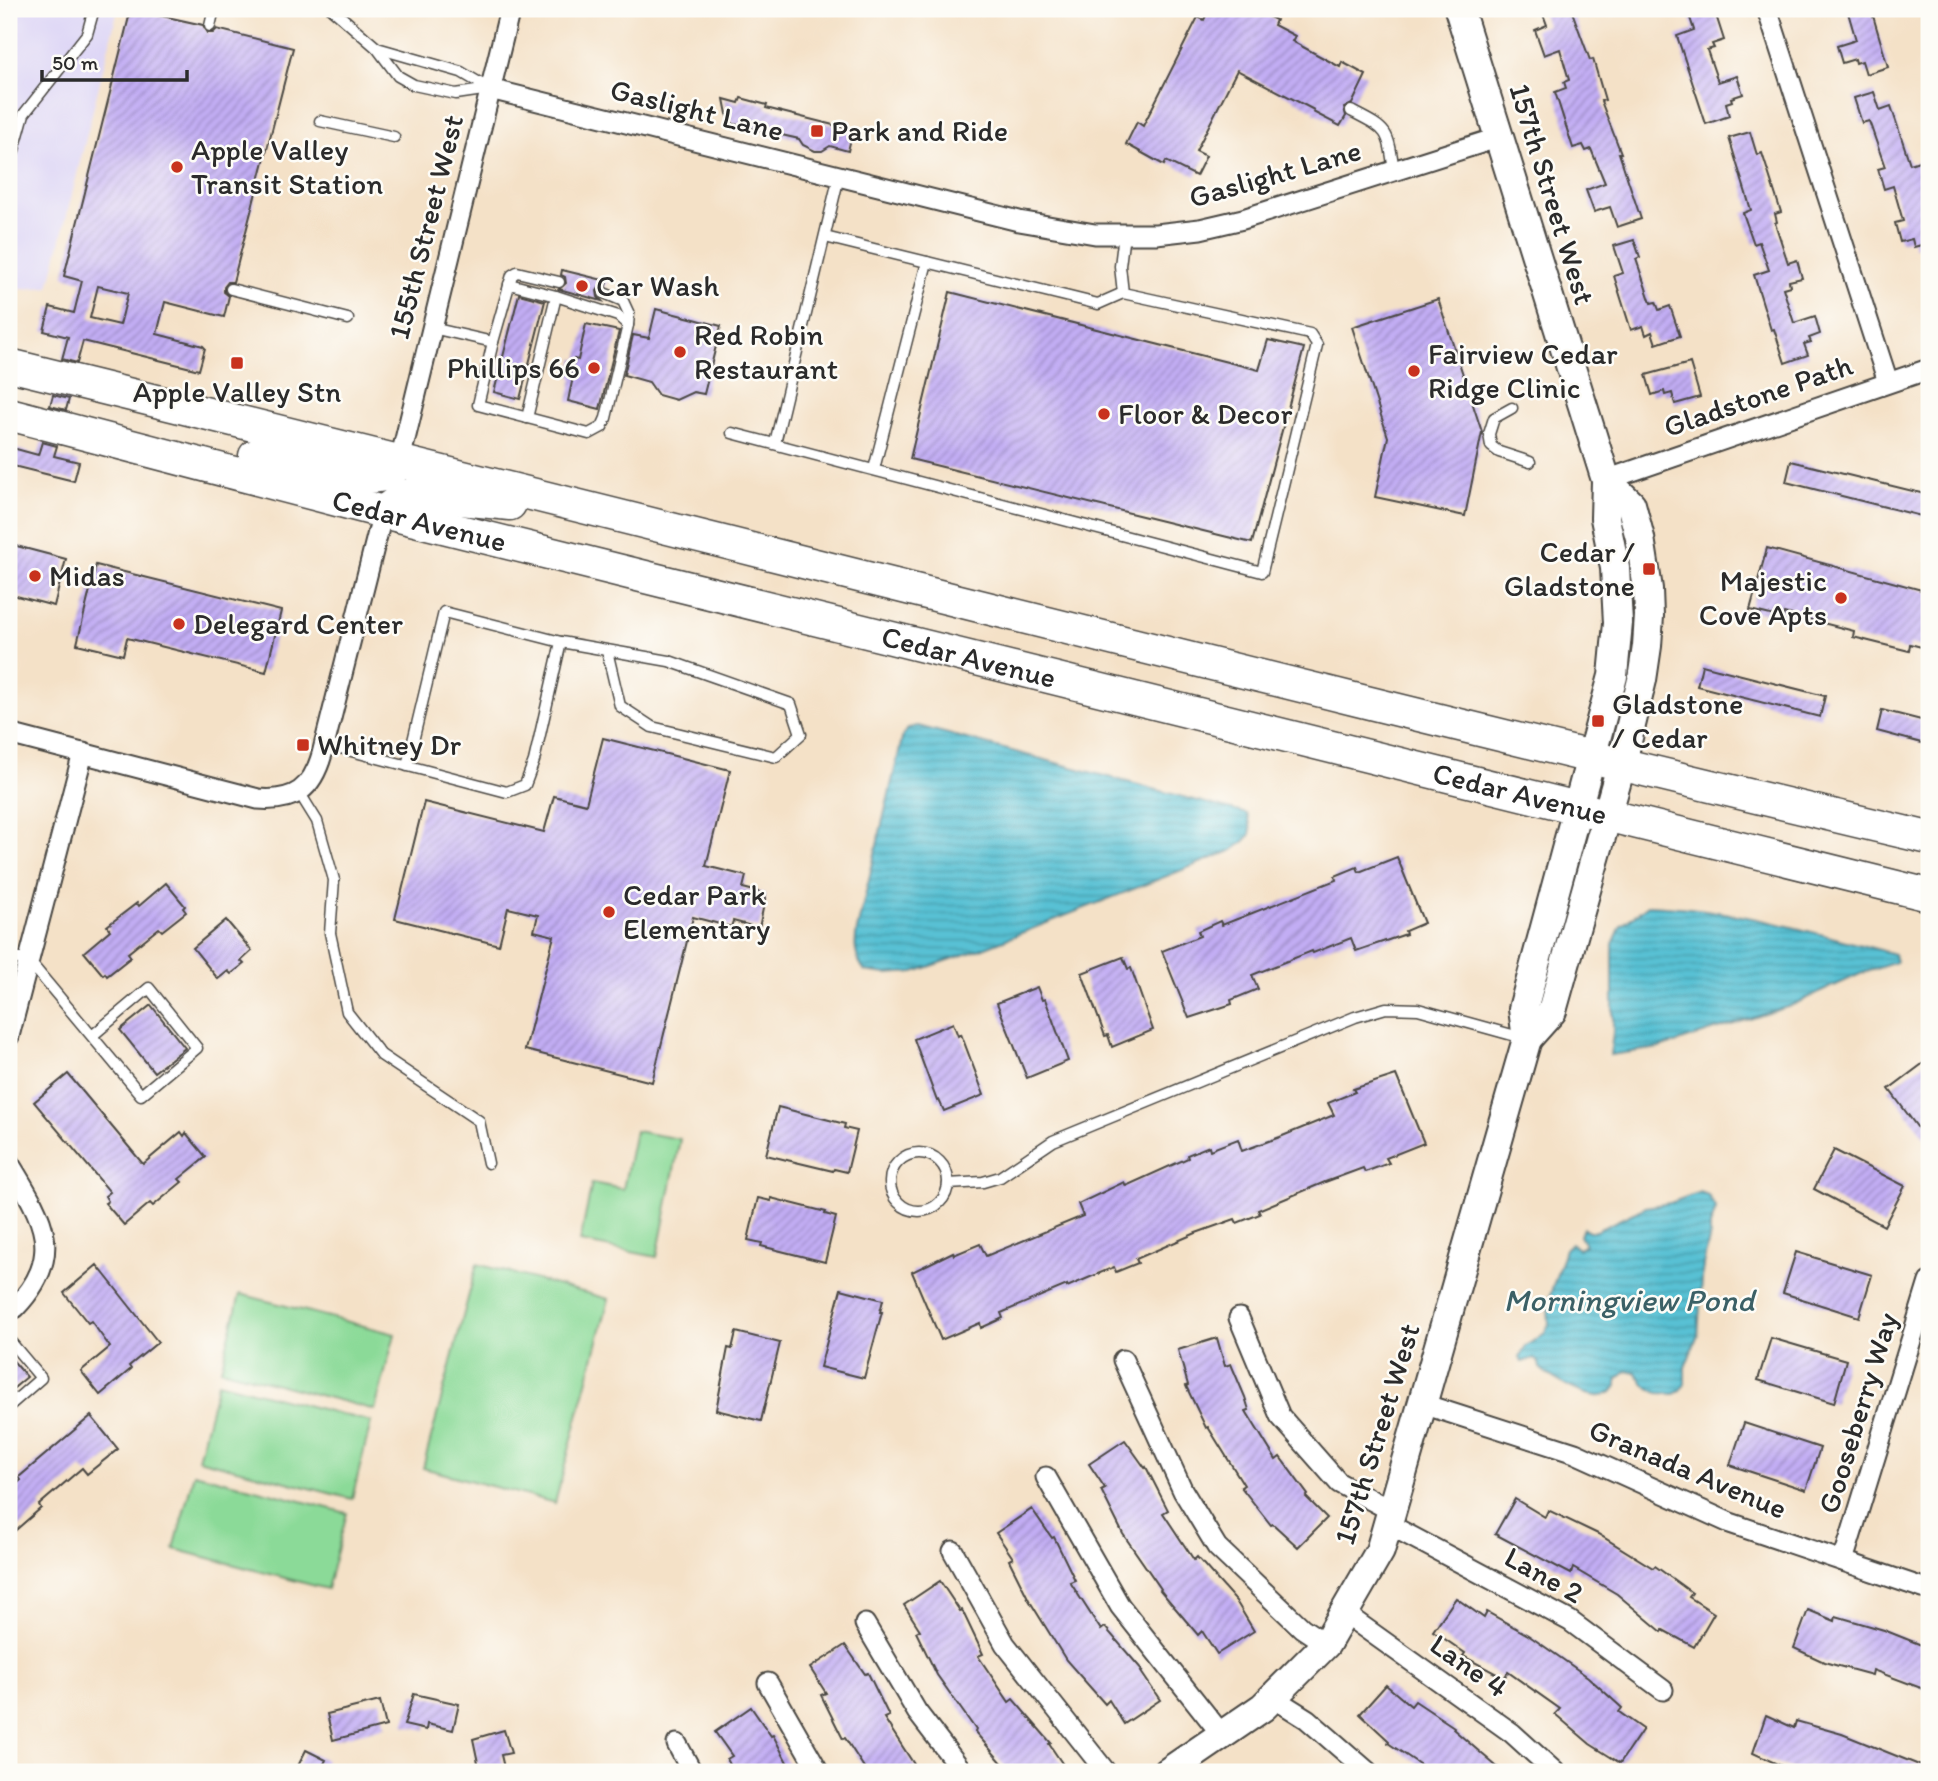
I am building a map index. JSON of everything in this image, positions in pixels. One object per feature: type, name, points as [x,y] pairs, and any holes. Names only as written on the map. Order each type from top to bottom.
[{"type":"main road","name":"Cedar Avenue","points":[[9,365],[400,460],[1621,766],[1929,838]]},
{"type":"main road","name":"Cedar Avenue","points":[[9,414],[383,512],[1929,895]]},
{"type":"main road","points":[[119,442],[159,430],[285,464],[371,478],[389,474],[400,460]]},
{"type":"main road","points":[[383,512],[401,499],[412,495],[619,515]]},
{"type":"street","name":"155th Street West","points":[[400,460],[510,9]]},
{"type":"street","name":"157th Street West","points":[[1183,1769],[1222,1735],[1263,1707],[1326,1644],[1380,1551],[1527,1039],[1523,1009],[1613,676],[1618,623],[1615,568],[1605,518],[1606,480],[1459,9]]},
{"type":"street","points":[[1767,9],[1888,382]]},
{"type":"street","name":"Gaslight Lane","points":[[490,89],[1046,227],[1095,234],[1166,233],[1222,225],[1500,137]]},
{"type":"street","name":"Gladstone Path","points":[[1606,480],[1929,369]]},
{"type":"street","name":"157th Street West","points":[[1527,1039],[1552,1010],[1621,766],[1642,680],[1649,616],[1640,538],[1630,503],[1606,480]]},
{"type":"street","points":[[9,734],[258,799],[274,800],[299,792],[312,779],[319,766],[383,512]]},
{"type":"street","points":[[9,1036],[83,753]]},
{"type":"street","points":[[9,1163],[44,1227],[45,1246],[40,1273],[28,1296],[12,1311]]},
{"type":"street","name":"Gooseberry Way","points":[[1843,1561],[1929,1282]]},
{"type":"street","name":"Lane 2","points":[[1239,1318],[1280,1416],[1339,1483],[1390,1517],[1570,1621],[1663,1690]]},
{"type":"street","points":[[1123,1360],[1183,1490],[1217,1547],[1302,1628],[1326,1644]]},
{"type":"street","name":"Granada Avenue","points":[[1423,1405],[1575,1453],[1730,1523],[1929,1590]]},
{"type":"street","points":[[1046,1477],[1120,1606],[1222,1735]]},
{"type":"street","points":[[953,1551],[1005,1644],[1106,1772]]},
{"type":"street","name":"Lane 4","points":[[1344,1613],[1513,1732],[1555,1772]]},
{"type":"street","points":[[865,1624],[917,1712],[963,1772]]},
{"type":"street","points":[[768,1683],[819,1772]]},
{"type":"street","points":[[1272,1697],[1307,1719],[1368,1772]]},
{"type":"street","points":[[677,1744],[692,1772]]},
{"type":"lane","points":[[9,168],[23,114],[87,34],[93,9]]},
{"type":"lane","points":[[210,26],[214,9]]},
{"type":"lane","points":[[332,9],[377,48],[398,76],[414,85],[456,94],[490,89]]},
{"type":"lane","points":[[377,48],[461,72],[490,89]]},
{"type":"lane","points":[[1351,111],[1380,126],[1387,133],[1394,171]]},
{"type":"lane","points":[[320,121],[394,137]]},
{"type":"lane","points":[[775,443],[839,176]]},
{"type":"lane","points":[[1123,293],[1120,266],[1124,234]]},
{"type":"lane","points":[[732,433],[1262,572],[1317,345],[1310,334],[1123,293],[1098,304],[825,237]]},
{"type":"lane","points":[[874,469],[927,262]]},
{"type":"lane","points":[[559,282],[517,272],[512,275],[478,405],[589,434],[602,427],[629,314],[623,301],[604,293]]},
{"type":"lane","points":[[509,284],[618,316],[628,325]]},
{"type":"lane","points":[[231,289],[348,319]]},
{"type":"lane","points":[[527,418],[556,296]]},
{"type":"lane","points":[[432,328],[494,342]]},
{"type":"lane","points":[[1511,408],[1494,418],[1489,433],[1490,446],[1499,452],[1530,462]]},
{"type":"lane","points":[[407,766],[444,612],[561,642],[669,662],[791,704],[801,734],[776,757],[652,727],[620,706],[607,651]]},
{"type":"lane","points":[[325,744],[507,792],[525,785],[534,761],[561,642]]},
{"type":"lane","points":[[299,792],[317,821],[334,880],[330,933],[346,1012],[381,1055],[480,1121],[488,1163]]},
{"type":"lane","points":[[9,957],[29,961],[141,1095],[197,1048],[149,988],[92,1036]]},
{"type":"lane","points":[[948,1184],[983,1182],[1000,1177],[1053,1142],[1355,1017],[1386,1008],[1418,1009],[1527,1039]]},
{"type":"lane","points":[[912,1154],[921,1154],[938,1161],[948,1184],[942,1201],[932,1209],[920,1212],[900,1204],[891,1189],[893,1172],[902,1158],[912,1154]]},
{"type":"lane","points":[[9,1340],[41,1378],[9,1406]]},
{"type":"shaded area","points":[[9,9],[118,9],[49,287],[9,290]]},
{"type":"green space","points":[[635,1131],[680,1139],[657,1257],[580,1242],[592,1183],[623,1189]]},
{"type":"green space","points":[[477,1264],[609,1299],[555,1503],[423,1468]]},
{"type":"green space","points":[[240,1294],[395,1334],[375,1410],[221,1369]]},
{"type":"green space","points":[[218,1382],[371,1422],[352,1499],[198,1459]]},
{"type":"green space","points":[[194,1473],[347,1513],[327,1589],[174,1549]]},
{"type":"water","points":[[918,726],[1247,814],[1251,832],[1233,850],[978,950],[914,972],[886,974],[865,971],[856,952],[857,930],[903,735],[909,728]]},
{"type":"water","points":[[1648,905],[1711,911],[1772,922],[1894,954],[1896,962],[1860,974],[1790,1006],[1659,1048],[1610,1055],[1613,1033],[1613,944],[1621,926]]},
{"type":"water","name":"Morningview Pond","points":[[1700,1192],[1708,1195],[1716,1209],[1703,1265],[1698,1335],[1685,1367],[1685,1384],[1680,1391],[1674,1394],[1658,1393],[1646,1386],[1636,1373],[1627,1371],[1617,1379],[1617,1386],[1613,1391],[1601,1396],[1591,1395],[1552,1377],[1540,1368],[1539,1362],[1534,1358],[1522,1362],[1519,1358],[1526,1346],[1545,1333],[1549,1324],[1548,1302],[1565,1249],[1571,1243],[1578,1249],[1585,1245],[1580,1236],[1583,1228],[1596,1231],[1646,1207],[1670,1203]]},
{"type":"building","name":"Apple Valley Transit Station","points":[[131,9],[203,25],[208,33],[217,29],[293,48],[233,282],[228,282],[224,287],[224,292],[229,296],[224,317],[165,302],[157,334],[203,346],[205,348],[199,370],[83,341],[77,363],[62,359],[68,337],[44,331],[50,307],[74,313],[82,281],[64,276]],"holes":[[[98,286],[128,293],[120,325],[90,318]]]},
{"type":"building","points":[[1209,9],[1253,9],[1276,20],[1274,25],[1295,36],[1292,41],[1340,67],[1342,62],[1366,75],[1352,104],[1344,108],[1346,116],[1340,126],[1237,70],[1196,151],[1206,156],[1196,176],[1166,161],[1164,165],[1126,144],[1137,122],[1143,126],[1198,17],[1204,20]]},
{"type":"building","points":[[1541,9],[1571,9],[1590,60],[1593,59],[1605,100],[1601,101],[1621,153],[1641,219],[1617,227],[1610,207],[1594,212],[1586,190],[1605,183],[1591,149],[1586,151],[1583,145],[1573,148],[1555,92],[1566,88],[1564,82],[1569,80],[1560,49],[1544,55],[1535,30],[1547,25]]},
{"type":"building","points":[[1687,9],[1714,9],[1724,40],[1712,44],[1714,48],[1707,50],[1718,82],[1737,76],[1743,94],[1726,103],[1729,116],[1706,124],[1677,36],[1694,30]]},
{"type":"building","points":[[1847,9],[1871,9],[1888,67],[1866,74],[1862,61],[1856,63],[1855,59],[1842,63],[1837,46],[1856,40]]},
{"type":"building","points":[[1874,92],[1880,110],[1891,106],[1910,164],[1922,160],[1929,184],[1929,243],[1914,247],[1912,239],[1900,242],[1895,223],[1903,221],[1893,186],[1884,189],[1878,169],[1885,167],[1869,121],[1862,123],[1854,98]]},
{"type":"building","points":[[741,98],[767,105],[766,108],[853,130],[848,151],[830,146],[822,151],[815,151],[803,145],[799,139],[733,124],[727,114],[724,99],[739,103]]},
{"type":"building","points":[[1750,132],[1757,155],[1762,153],[1781,212],[1775,214],[1775,223],[1788,263],[1797,260],[1802,278],[1789,281],[1790,286],[1783,288],[1794,323],[1815,316],[1820,334],[1809,338],[1811,342],[1804,344],[1808,355],[1785,363],[1774,329],[1771,330],[1754,275],[1769,270],[1759,242],[1754,244],[1743,213],[1751,210],[1729,138]]},
{"type":"building","points":[[1634,240],[1640,257],[1636,259],[1651,303],[1656,302],[1659,310],[1670,306],[1680,336],[1656,344],[1652,332],[1646,335],[1643,326],[1631,330],[1614,276],[1623,273],[1614,246]]},
{"type":"building","name":"Car Wash","points":[[562,270],[607,281],[606,286],[597,291],[602,301],[559,289],[566,283],[565,277],[561,275]]},
{"type":"building","name":"Floor & Decor","points":[[950,292],[1259,370],[1268,340],[1304,348],[1252,543],[910,459]]},
{"type":"building","points":[[519,294],[545,301],[520,399],[494,392]]},
{"type":"building","name":"Fairview Cedar Ridge Clinic","points":[[1438,299],[1482,432],[1465,516],[1375,497],[1388,437],[1352,327]]},
{"type":"building","name":"Red Robin Restaurant","points":[[656,309],[721,326],[704,394],[693,392],[676,400],[658,395],[649,382],[624,375],[633,335],[649,338]]},
{"type":"building","name":"Phillips 66","points":[[586,324],[619,331],[600,409],[568,401],[573,377],[570,376],[574,359],[578,360]]},
{"type":"building","points":[[1690,363],[1700,397],[1675,404],[1672,393],[1665,395],[1664,391],[1652,395],[1646,375]]},
{"type":"building","points":[[53,395],[69,399],[66,410],[50,406]]},
{"type":"building","points":[[42,442],[57,446],[54,456],[79,462],[74,481],[9,465],[9,447],[38,455]]},
{"type":"building","points":[[1791,461],[1929,495],[1929,518],[1786,482]]},
{"type":"building","name":"Midas","points":[[9,544],[66,559],[54,606],[9,594]]},
{"type":"building","name":"Majestic Cove Apts","points":[[1767,548],[1929,592],[1929,649],[1910,644],[1909,651],[1853,637],[1854,631],[1784,613],[1783,618],[1750,610]]},
{"type":"building","name":"Delegard Center","points":[[96,565],[281,611],[266,672],[127,638],[123,655],[77,644]]},
{"type":"building","points":[[1702,665],[1825,696],[1820,717],[1697,686]]},
{"type":"building","points":[[1882,710],[1929,722],[1929,745],[1877,731]]},
{"type":"building","name":"Cedar Park Elementary","points":[[603,738],[730,770],[706,866],[746,876],[743,888],[766,894],[759,928],[733,921],[731,927],[693,917],[652,1082],[525,1050],[554,936],[534,931],[538,915],[508,908],[499,945],[395,919],[424,802],[544,832],[554,796],[586,804]]},
{"type":"building","points":[[1397,857],[1424,923],[1405,931],[1406,934],[1356,951],[1351,938],[1252,975],[1258,989],[1231,1000],[1232,1004],[1189,1018],[1162,951],[1200,936],[1198,931],[1220,921],[1222,925],[1336,880],[1335,876],[1357,867],[1359,872]]},
{"type":"building","points":[[166,883],[185,906],[183,908],[186,912],[162,931],[159,928],[128,953],[131,957],[107,976],[105,973],[103,975],[84,952],[110,930],[107,926],[137,903],[139,906]]},
{"type":"building","points":[[226,920],[252,951],[241,961],[244,964],[231,974],[228,971],[218,979],[193,948]]},
{"type":"building","points":[[1123,957],[1128,969],[1131,968],[1153,1030],[1112,1047],[1108,1035],[1105,1036],[1082,973]]},
{"type":"building","points":[[1037,987],[1042,1000],[1045,999],[1068,1061],[1027,1078],[997,1003]]},
{"type":"building","points":[[151,1005],[185,1048],[154,1072],[120,1030]]},
{"type":"building","points":[[953,1023],[958,1036],[961,1034],[984,1095],[944,1111],[939,1100],[937,1101],[914,1039]]},
{"type":"building","points":[[1929,1059],[1929,1143],[1889,1089]]},
{"type":"building","points":[[68,1074],[143,1164],[181,1132],[184,1136],[186,1133],[206,1157],[179,1179],[182,1182],[153,1206],[150,1203],[124,1225],[105,1203],[108,1201],[105,1196],[110,1192],[34,1102]]},
{"type":"building","points":[[1396,1075],[1424,1143],[1386,1158],[1389,1163],[1365,1172],[1363,1168],[1325,1182],[1258,1210],[1260,1214],[1237,1223],[1235,1219],[1196,1233],[1136,1259],[1138,1263],[1116,1272],[1114,1267],[1067,1285],[1001,1313],[1003,1318],[981,1328],[980,1323],[941,1340],[912,1272],[953,1252],[954,1255],[980,1244],[986,1256],[1083,1216],[1078,1204],[1124,1182],[1126,1186],[1209,1146],[1210,1150],[1238,1139],[1242,1151],[1280,1137],[1334,1115],[1328,1103],[1355,1092],[1353,1089]]},
{"type":"building","points":[[778,1107],[845,1124],[844,1128],[857,1131],[847,1172],[766,1155]]},
{"type":"building","points":[[1834,1150],[1905,1186],[1884,1226],[1814,1189]]},
{"type":"building","points":[[758,1198],[771,1201],[771,1198],[836,1217],[825,1262],[761,1246],[762,1243],[748,1240]]},
{"type":"building","points":[[1796,1252],[1872,1275],[1859,1317],[1783,1293]]},
{"type":"building","points":[[97,1265],[158,1342],[100,1395],[81,1371],[110,1347],[91,1321],[88,1323],[64,1293]]},
{"type":"building","points":[[841,1289],[883,1300],[864,1378],[820,1367]]},
{"type":"building","points":[[736,1332],[780,1343],[761,1421],[716,1410],[728,1348],[732,1349]]},
{"type":"building","points":[[1217,1338],[1225,1366],[1231,1364],[1245,1397],[1249,1410],[1246,1411],[1276,1460],[1280,1457],[1308,1495],[1306,1497],[1327,1518],[1298,1547],[1271,1525],[1241,1487],[1244,1485],[1208,1427],[1206,1428],[1186,1386],[1188,1385],[1178,1350]]},
{"type":"building","points":[[1771,1338],[1846,1360],[1834,1403],[1758,1380]]},
{"type":"building","points":[[9,1356],[27,1377],[9,1392]]},
{"type":"building","points":[[91,1416],[118,1449],[87,1474],[82,1468],[39,1505],[41,1508],[9,1536],[9,1491],[21,1480],[19,1477]]},
{"type":"building","points":[[1744,1423],[1820,1448],[1806,1490],[1730,1465]]},
{"type":"building","points":[[1125,1440],[1146,1467],[1168,1510],[1163,1513],[1194,1560],[1197,1557],[1236,1601],[1254,1631],[1217,1654],[1202,1631],[1198,1635],[1160,1590],[1123,1534],[1101,1490],[1105,1488],[1089,1464]]},
{"type":"building","points":[[1515,1499],[1545,1517],[1548,1510],[1598,1534],[1653,1568],[1655,1566],[1692,1593],[1689,1597],[1714,1613],[1694,1647],[1663,1630],[1662,1632],[1617,1594],[1573,1568],[1571,1574],[1495,1534]]},
{"type":"building","points":[[1032,1509],[1052,1538],[1054,1537],[1075,1580],[1070,1582],[1101,1630],[1105,1627],[1143,1671],[1141,1672],[1160,1700],[1124,1724],[1109,1700],[1105,1704],[1066,1660],[1029,1600],[1009,1560],[1013,1558],[996,1533]]},
{"type":"building","points":[[940,1581],[960,1611],[962,1610],[983,1654],[978,1656],[1009,1702],[1013,1699],[1051,1743],[1049,1744],[1068,1772],[1010,1772],[975,1732],[937,1675],[916,1632],[920,1630],[904,1605]]},
{"type":"building","points":[[1456,1598],[1484,1618],[1487,1612],[1528,1635],[1588,1677],[1622,1708],[1619,1712],[1643,1729],[1620,1763],[1590,1744],[1555,1714],[1560,1709],[1508,1672],[1504,1678],[1463,1656],[1465,1653],[1433,1631]]},
{"type":"building","points":[[1808,1610],[1835,1621],[1836,1616],[1884,1630],[1929,1648],[1929,1691],[1873,1670],[1872,1675],[1824,1662],[1794,1648]]},
{"type":"building","points":[[845,1645],[865,1674],[868,1673],[889,1716],[884,1718],[919,1772],[867,1772],[845,1738],[843,1739],[821,1695],[826,1693],[810,1668]]},
{"type":"building","points":[[1386,1685],[1411,1706],[1415,1701],[1454,1727],[1453,1729],[1503,1772],[1431,1772],[1388,1743],[1389,1741],[1360,1714]]},
{"type":"building","points":[[414,1694],[459,1704],[453,1730],[427,1724],[426,1730],[404,1725]]},
{"type":"building","points":[[380,1701],[386,1726],[333,1740],[327,1714]]},
{"type":"building","points":[[751,1707],[771,1736],[773,1735],[792,1772],[734,1772],[727,1759],[732,1756],[715,1732]]},
{"type":"building","points":[[1766,1715],[1794,1728],[1796,1721],[1842,1734],[1929,1769],[1929,1772],[1802,1772],[1786,1768],[1753,1753]]},
{"type":"building","points":[[504,1730],[511,1753],[501,1755],[505,1772],[480,1772],[473,1739]]},
{"type":"building","points":[[306,1750],[326,1760],[320,1772],[295,1772]]},
{"type":"place","name":"Park and Ride","points":[[817,131]]},
{"type":"place","name":"Apple Valley Transit Station","points":[[177,167]]},
{"type":"place","name":"Car Wash","points":[[582,286]]},
{"type":"place","name":"Red Robin Restaurant","points":[[680,352]]},
{"type":"place","name":"Apple Valley Stn","points":[[237,363]]},
{"type":"place","name":"Phillips 66","points":[[594,368]]},
{"type":"place","name":"Fairview Cedar Ridge Clinic","points":[[1414,371]]},
{"type":"place","name":"Floor & Decor","points":[[1104,414]]},
{"type":"place","name":"Cedar / Gladstone","points":[[1649,569]]},
{"type":"place","name":"Midas","points":[[35,576]]},
{"type":"place","name":"Majestic Cove Apts","points":[[1841,598]]},
{"type":"place","name":"Delegard Center","points":[[179,624]]},
{"type":"place","name":"Gladstone / Cedar","points":[[1598,721]]},
{"type":"place","name":"Whitney Dr","points":[[303,745]]},
{"type":"place","name":"Cedar Park Elementary","points":[[609,912]]}]
